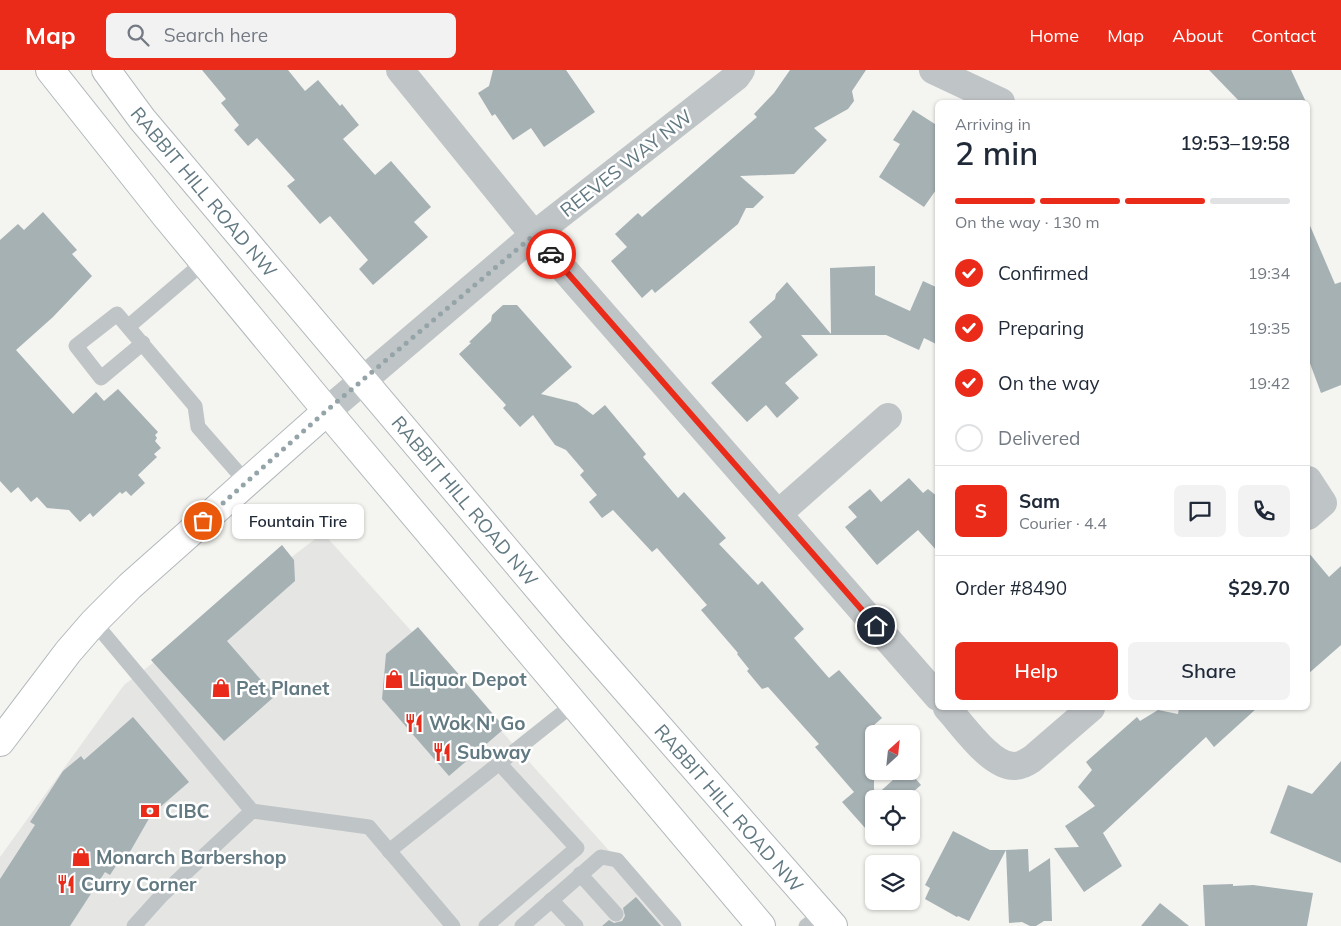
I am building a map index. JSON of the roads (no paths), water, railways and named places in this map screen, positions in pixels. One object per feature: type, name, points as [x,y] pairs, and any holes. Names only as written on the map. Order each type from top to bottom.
[{"type":"main road","points":[[50,70],[326,411],[575,703],[761,926]]},
{"type":"main road","name":"RABBIT HILL ROAD NW","points":[[106,70],[142,119],[820,922]]},
{"type":"main road","points":[[0,742],[68,652],[94,622],[130,586],[326,411]]},
{"type":"street","points":[[400,70],[534,235],[935,694]]},
{"type":"street","name":"REEVES WAY NW","points":[[326,411],[534,235],[736,77],[741,70]]},
{"type":"street","points":[[933,70],[996,100]]},
{"type":"street","points":[[779,513],[888,417]]},
{"type":"street","points":[[1310,483],[1323,503],[1310,514]]},
{"type":"street","points":[[949,710],[989,754],[1004,764],[1013,766],[1022,765],[1032,759],[1089,710]]},
{"type":"lane","points":[[129,326],[204,262]]},
{"type":"lane","points":[[143,343],[101,378],[76,346],[117,314],[129,326],[195,406],[198,427],[247,483]]},
{"type":"lane","points":[[94,622],[252,811],[369,827],[453,926]]},
{"type":"lane","points":[[389,851],[575,703]]},
{"type":"lane","points":[[499,763],[576,848],[585,869],[616,914]]},
{"type":"lane","points":[[134,926],[162,895],[252,811]]},
{"type":"lane","points":[[486,926],[576,848]]},
{"type":"lane","points":[[522,926],[601,857],[618,860],[674,926]]},
{"type":"lane","points":[[552,900],[576,926]]},
{"type":"place","name":"Fountain Tire","points":[[203,521]]},
{"type":"place","name":"Liquor Depot","points":[[394,679]]},
{"type":"place","name":"Pet Planet","points":[[221,688]]},
{"type":"place","name":"Wok N' Go","points":[[414,723]]},
{"type":"place","name":"Subway","points":[[442,752]]},
{"type":"place","name":"CIBC","points":[[150,811]]},
{"type":"place","name":"Monarch Barbershop","points":[[81,857]]},
{"type":"place","name":"Curry Corner","points":[[66,884]]}]
